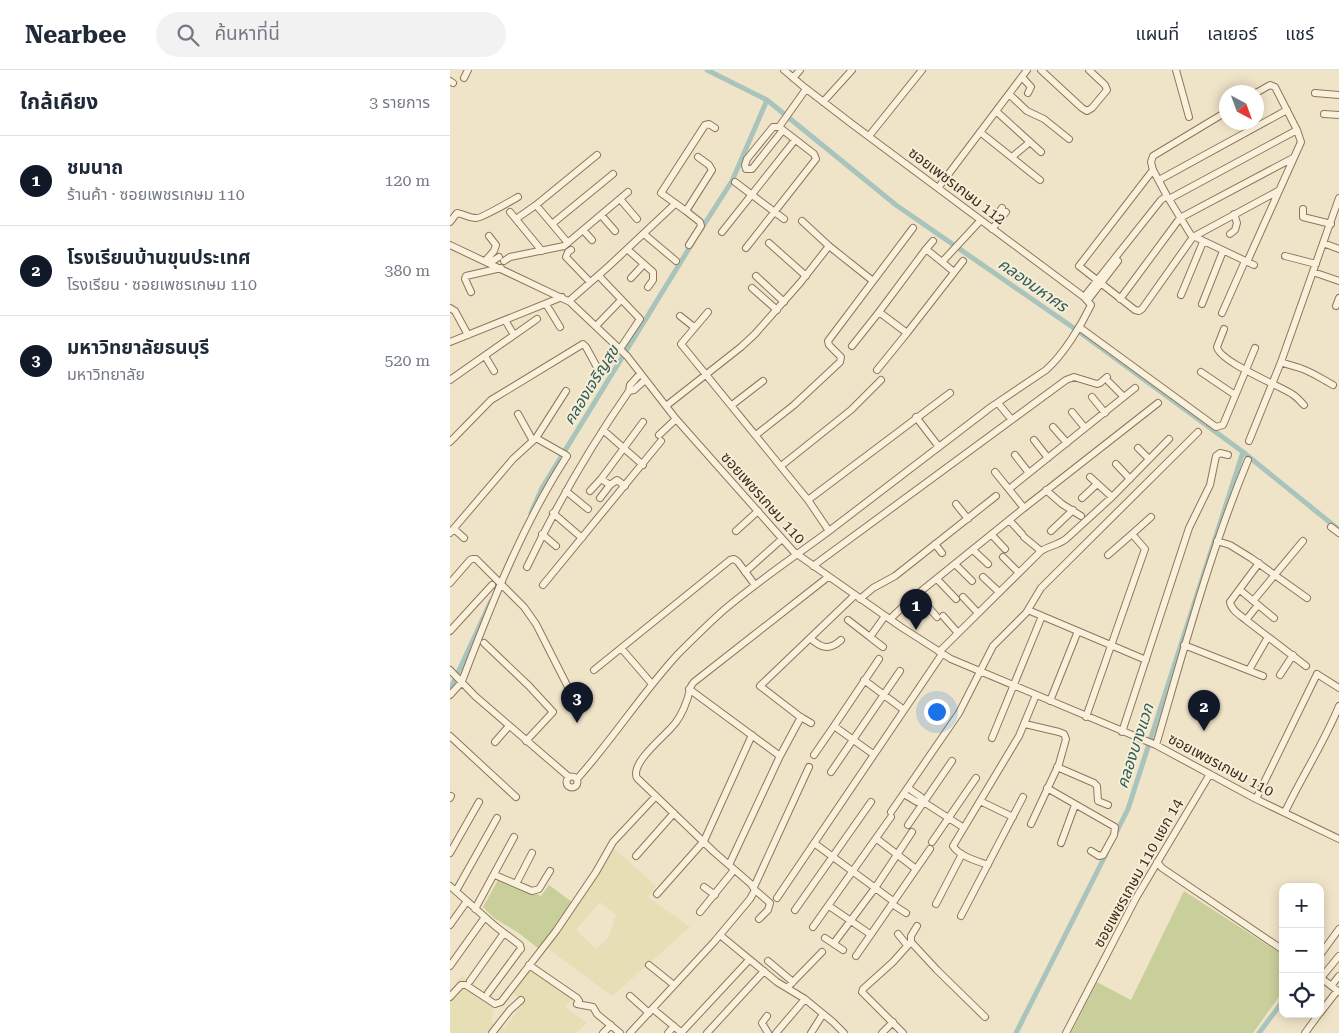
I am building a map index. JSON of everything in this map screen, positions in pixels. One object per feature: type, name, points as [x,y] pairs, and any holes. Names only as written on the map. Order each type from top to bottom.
[{"type":"street","points":[[464,78],[468,70]]},
{"type":"street","name":"ซอยเพชรเกษม 112","points":[[784,70],[823,102],[1086,299]]},
{"type":"street","points":[[793,78],[800,70]]},
{"type":"street","points":[[823,102],[852,70]]},
{"type":"street","points":[[869,136],[922,70]]},
{"type":"street","points":[[938,188],[1027,70]]},
{"type":"street","points":[[1041,70],[1087,111],[1092,108],[1107,90],[1089,70]]},
{"type":"street","points":[[1176,70],[1189,118]]},
{"type":"street","points":[[1022,77],[1031,87],[1028,93]]},
{"type":"street","points":[[1222,313],[1301,142],[1297,130],[1273,86],[1270,85],[1264,88]]},
{"type":"street","points":[[746,248],[816,159],[814,154],[794,140],[781,127],[773,127],[747,159],[745,165],[746,169],[752,169],[781,127],[793,107],[806,89]]},
{"type":"street","points":[[1315,93],[1339,96]]},
{"type":"street","points":[[1009,94],[1027,111],[1044,119],[1069,139]]},
{"type":"street","points":[[1159,180],[1286,110]]},
{"type":"street","points":[[996,111],[1041,152]]},
{"type":"street","points":[[1324,114],[1339,114]]},
{"type":"street","points":[[1219,116],[1153,156],[1151,162],[1167,198],[1188,232],[1193,237],[1254,265]]},
{"type":"street","points":[[689,245],[701,226],[700,222],[661,193],[705,126],[709,124],[715,128]]},
{"type":"street","points":[[569,777],[567,784],[572,787],[577,785],[577,779],[591,764],[652,684],[678,654],[724,609],[1050,366],[1078,329],[1091,305],[1086,299],[1167,198],[1297,130]]},
{"type":"street","points":[[980,132],[1040,180]]},
{"type":"street","points":[[722,232],[794,140]]},
{"type":"street","points":[[1012,157],[1030,142]]},
{"type":"street","points":[[516,219],[597,155]]},
{"type":"street","points":[[686,211],[712,170],[709,165],[698,157]]},
{"type":"street","points":[[1120,299],[1180,218],[1293,158]]},
{"type":"street","points":[[1154,170],[1080,264],[1081,268],[1120,299],[1139,311],[1193,237],[1278,191]]},
{"type":"street","points":[[552,224],[613,174]]},
{"type":"street","points":[[735,182],[784,219]]},
{"type":"street","points":[[471,292],[465,279],[466,276],[510,257],[560,247],[568,243],[628,192]]},
{"type":"street","points":[[450,222],[454,215],[457,214],[478,219],[482,218],[518,197]]},
{"type":"street","points":[[620,199],[637,219]]},
{"type":"street","points":[[1249,441],[1281,362],[1339,200]]},
{"type":"street","points":[[569,301],[599,276],[675,204]]},
{"type":"street","points":[[536,205],[568,243]]},
{"type":"street","points":[[1303,209],[1303,217],[1331,224]]},
{"type":"street","points":[[992,229],[999,221],[997,215],[1004,210]]},
{"type":"street","points":[[510,212],[542,251]]},
{"type":"street","points":[[1230,234],[1238,223],[1234,214]]},
{"type":"street","points":[[601,215],[615,231]]},
{"type":"street","points":[[802,221],[829,246],[873,281]]},
{"type":"street","points":[[942,262],[980,221]]},
{"type":"street","points":[[756,435],[794,405],[842,360],[828,345],[828,341],[913,228]]},
{"type":"street","points":[[583,230],[592,240]]},
{"type":"street","points":[[644,234],[676,261]]},
{"type":"street","points":[[489,236],[495,242],[495,249],[489,262],[501,261]]},
{"type":"street","points":[[852,346],[933,241]]},
{"type":"street","points":[[1181,295],[1203,242]]},
{"type":"street","points":[[770,243],[806,276]]},
{"type":"street","points":[[1323,243],[1339,248]]},
{"type":"street","name":"ซอยเพชรเกษม 110","points":[[450,245],[489,262],[501,261],[569,301],[623,352],[676,419],[797,555],[887,618],[940,653],[1152,744],[1339,839]]},
{"type":"street","points":[[666,406],[741,347],[784,302],[829,246]]},
{"type":"street","points":[[628,249],[653,272],[654,276],[648,287]]},
{"type":"street","points":[[926,249],[954,272]]},
{"type":"street","points":[[571,250],[566,257],[590,282]]},
{"type":"street","points":[[1202,304],[1223,250]]},
{"type":"street","points":[[1285,256],[1316,264]]},
{"type":"street","points":[[877,370],[963,261]]},
{"type":"street","points":[[631,278],[644,264]]},
{"type":"street","points":[[1313,272],[1339,281]]},
{"type":"street","points":[[599,276],[640,319],[623,352]]},
{"type":"street","points":[[756,276],[784,302]]},
{"type":"street","points":[[752,288],[777,310]]},
{"type":"street","points":[[450,342],[562,297]]},
{"type":"street","points":[[1336,306],[1339,298]]},
{"type":"street","points":[[596,326],[621,300]]},
{"type":"street","points":[[546,304],[560,327]]},
{"type":"street","points":[[450,308],[455,311],[468,335]]},
{"type":"street","points":[[708,312],[681,344],[808,500],[829,531]]},
{"type":"street","points":[[879,312],[907,333]]},
{"type":"street","points":[[680,316],[694,327]]},
{"type":"street","points":[[450,380],[537,319]]},
{"type":"street","points":[[505,320],[514,335]]},
{"type":"street","points":[[1078,329],[1216,427],[1223,425],[1255,348]]},
{"type":"street","points":[[1224,329],[1217,347],[1218,350],[1245,370],[1293,395],[1304,405]]},
{"type":"street","points":[[450,442],[491,400],[583,344],[598,369]]},
{"type":"street","points":[[485,356],[494,371]]},
{"type":"street","points":[[1281,362],[1291,367],[1308,371],[1333,385]]},
{"type":"street","points":[[1201,372],[1235,395]]},
{"type":"street","points":[[527,568],[553,513],[629,391],[630,385],[640,374]]},
{"type":"street","points":[[813,566],[1071,377],[1096,384],[1108,379],[1124,397]]},
{"type":"street","points":[[629,391],[634,390],[645,380]]},
{"type":"street","points":[[781,466],[851,410],[881,380]]},
{"type":"street","points":[[732,405],[763,381]]},
{"type":"street","points":[[1009,489],[1135,388]]},
{"type":"street","points":[[464,538],[452,531],[513,459],[534,439],[566,391]]},
{"type":"street","points":[[808,500],[950,393]]},
{"type":"street","points":[[1092,398],[1105,413]]},
{"type":"street","points":[[998,403],[1011,420]]},
{"type":"street","points":[[870,637],[887,618],[936,578],[1158,403]]},
{"type":"street","points":[[1072,412],[1086,428]]},
{"type":"street","points":[[450,695],[460,682],[499,581],[564,454],[534,439],[518,414]]},
{"type":"street","points":[[916,417],[939,447]]},
{"type":"street","points":[[543,585],[624,488],[676,419]]},
{"type":"street","points":[[590,491],[643,422]]},
{"type":"street","points":[[1053,427],[1067,444]]},
{"type":"street","points":[[603,430],[643,464]]},
{"type":"street","points":[[813,927],[877,839],[906,791],[959,714],[993,646],[1028,610],[1041,588],[1198,432]]},
{"type":"street","points":[[777,898],[904,710],[940,653],[1041,551],[1050,546],[1060,544],[1066,539],[1112,497],[1169,439]]},
{"type":"street","points":[[1034,440],[1048,458]]},
{"type":"street","points":[[1138,448],[1149,459]]},
{"type":"street","points":[[1122,732],[1189,528],[1210,485],[1216,456],[1220,453],[1228,455]]},
{"type":"street","points":[[1015,455],[1029,473]]},
{"type":"street","points":[[1152,744],[1217,541],[1248,460]]},
{"type":"street","points":[[1116,464],[1130,479]]},
{"type":"street","points":[[995,472],[1024,508]]},
{"type":"street","points":[[1090,477],[1112,497]]},
{"type":"street","points":[[601,478],[610,485]]},
{"type":"street","points":[[600,498],[610,485],[617,480],[630,495]]},
{"type":"street","points":[[1082,498],[1097,484]]},
{"type":"street","points":[[1046,490],[1081,516]]},
{"type":"street","points":[[566,491],[588,509]]},
{"type":"street","points":[[811,723],[801,718],[760,686],[810,638],[858,597],[895,576],[996,496]]},
{"type":"street","points":[[956,504],[968,519]]},
{"type":"street","points":[[1051,532],[1072,510]]},
{"type":"street","points":[[736,531],[758,512]]},
{"type":"street","points":[[553,513],[582,538]]},
{"type":"street","points":[[1108,555],[1151,516]]},
{"type":"street","points":[[1010,520],[1041,551]]},
{"type":"street","points":[[1331,526],[1339,533]]},
{"type":"street","points":[[542,534],[556,546]]},
{"type":"street","points":[[1086,717],[1145,549],[1132,534]]},
{"type":"street","points":[[992,535],[1005,549]]},
{"type":"street","points":[[745,572],[782,538]]},
{"type":"street","points":[[1217,541],[1230,545],[1259,563],[1308,598]]},
{"type":"street","points":[[1246,620],[1276,574],[1302,541]]},
{"type":"street","points":[[935,544],[942,553]]},
{"type":"street","points":[[973,550],[988,564]]},
{"type":"street","points":[[1003,557],[1019,573]]},
{"type":"street","points":[[450,583],[470,560],[474,558],[524,607],[536,624],[571,692]]},
{"type":"street","points":[[594,670],[730,560],[734,559],[738,562],[755,585]]},
{"type":"street","points":[[1259,563],[1240,590],[1231,599],[1230,605],[1268,638],[1306,666]]},
{"type":"street","points":[[954,564],[972,581]]},
{"type":"street","points":[[759,919],[768,910],[770,903],[637,778],[635,770],[649,750],[673,726],[688,699],[689,689],[694,682],[828,577]]},
{"type":"street","points":[[983,577],[999,592]]},
{"type":"street","points":[[936,578],[978,613]]},
{"type":"street","points":[[450,631],[492,585]]},
{"type":"street","points":[[1240,590],[1274,618]]},
{"type":"street","points":[[917,594],[958,633]]},
{"type":"street","points":[[1028,610],[1146,660]]},
{"type":"street","points":[[992,738],[1042,616]]},
{"type":"street","points":[[848,620],[883,646]]},
{"type":"street","points":[[1050,701],[1078,631]]},
{"type":"street","points":[[810,638],[824,648],[836,645],[841,640]]},
{"type":"street","points":[[1250,670],[1268,638]]},
{"type":"street","points":[[484,643],[553,712],[526,740]]},
{"type":"street","points":[[1184,645],[1262,676]]},
{"type":"street","points":[[621,648],[652,684]]},
{"type":"street","points":[[1280,675],[1293,656]]},
{"type":"street","points":[[814,754],[879,659]]},
{"type":"street","points":[[451,671],[460,682],[509,726],[569,777],[573,776],[577,779]]},
{"type":"street","points":[[831,772],[900,671]]},
{"type":"street","points":[[1256,798],[1317,674],[1339,688]]},
{"type":"street","points":[[864,680],[904,710]]},
{"type":"street","points":[[689,689],[780,756]]},
{"type":"street","points":[[988,866],[954,850],[952,846],[1010,753],[1025,724],[1036,695]]},
{"type":"street","points":[[1285,812],[1330,728],[1339,706]]},
{"type":"street","points":[[729,865],[780,756],[801,718]]},
{"type":"street","points":[[1025,724],[1059,732],[1065,735],[1066,742],[1048,788],[1030,824]]},
{"type":"street","points":[[495,742],[509,726]]},
{"type":"street","points":[[834,726],[874,754]]},
{"type":"street","points":[[657,894],[704,842],[752,735]]},
{"type":"street","points":[[450,736],[516,797]]},
{"type":"street","points":[[908,824],[952,761]]},
{"type":"street","points":[[630,1033],[720,935],[750,899],[809,767]]},
{"type":"street","points":[[1057,767],[1094,782],[1097,786],[1098,801],[1108,805]]},
{"type":"street","name":"ซอยเพชรเกษม 110 แยก 14","points":[[1066,1033],[1136,898],[1210,774]]},
{"type":"street","points":[[932,842],[976,778]]},
{"type":"street","points":[[1048,788],[1115,827],[1114,835],[1103,855],[1099,856],[1090,851]]},
{"type":"street","points":[[906,791],[921,797],[923,802],[960,826]]},
{"type":"street","points":[[450,997],[462,985],[466,985],[495,1004],[501,1002],[556,930],[596,872],[613,842],[656,796]]},
{"type":"street","points":[[961,916],[1023,798]]},
{"type":"street","points":[[980,801],[1013,817]]},
{"type":"street","points":[[450,853],[479,802]]},
{"type":"street","points":[[796,910],[871,802]]},
{"type":"street","points":[[1061,842],[1075,805]]},
{"type":"street","points":[[636,856],[674,813]]},
{"type":"street","points":[[456,891],[497,818]]},
{"type":"street","points":[[834,943],[875,888],[912,832]]},
{"type":"street","points":[[475,909],[514,837]]},
{"type":"street","points":[[877,839],[916,869]]},
{"type":"street","points":[[814,844],[834,857],[906,913]]},
{"type":"street","points":[[856,956],[930,849]]},
{"type":"street","points":[[516,884],[532,853]]},
{"type":"street","points":[[936,904],[962,854]]},
{"type":"street","points":[[1157,862],[1162,868],[1279,947]]},
{"type":"street","points":[[700,912],[734,870]]},
{"type":"street","points":[[494,875],[536,891],[550,871]]},
{"type":"street","points":[[450,886],[475,909],[517,942],[521,949],[488,993]]},
{"type":"street","points":[[704,887],[715,895]]},
{"type":"street","points":[[450,925],[467,901]]},
{"type":"street","points":[[829,906],[870,934]]},
{"type":"street","points":[[450,966],[485,917]]},
{"type":"street","points":[[904,1033],[862,992],[909,944],[917,926]]},
{"type":"street","points":[[1324,950],[1339,929]]},
{"type":"street","points":[[470,981],[504,933]]},
{"type":"street","points":[[898,934],[909,944],[915,945],[937,970],[985,1017]]},
{"type":"street","points":[[720,935],[749,960],[805,999],[844,1033]]},
{"type":"street","points":[[825,938],[843,950]]},
{"type":"street","points":[[787,988],[822,952]]},
{"type":"street","points":[[1324,974],[1339,956]]},
{"type":"street","points":[[630,996],[682,1033],[749,960]]},
{"type":"street","points":[[768,961],[793,982]]},
{"type":"street","points":[[529,965],[577,998],[578,1004],[593,1007],[597,1014],[620,1033]]},
{"type":"street","points":[[649,965],[674,985]]},
{"type":"street","points":[[707,1033],[764,971]]},
{"type":"street","points":[[1331,986],[1339,976]]},
{"type":"street","points":[[1324,980],[1338,992],[1324,1009]]},
{"type":"street","points":[[776,1033],[805,999]]},
{"type":"street","points":[[492,1033],[510,1010],[521,1000]]},
{"type":"street","points":[[501,1002],[510,1010]]},
{"type":"street","points":[[811,1033],[822,1014]]},
{"type":"street","points":[[767,1016],[762,1023],[768,1033]]},
{"type":"street","points":[[1305,1033],[1317,1018]]},
{"type":"street","points":[[882,1033],[893,1022]]},
{"type":"street","points":[[603,1033],[611,1025]]},
{"type":"street","points":[[668,1033],[674,1026]]},
{"type":"shaded area","points":[[613,848],[656,886],[648,897],[690,927],[612,996],[547,948]],"holes":[[[600,902],[616,915],[609,937],[596,949],[576,930]]]},
{"type":"shaded area","points":[[531,970],[572,999],[565,1007],[587,1023],[576,1033],[450,1033],[450,990],[462,976],[495,1001],[491,1023],[505,1028],[523,1003],[513,992]]},
{"type":"green space","points":[[499,878],[541,896],[549,885],[572,902],[539,949],[520,934],[494,918],[483,907]]},
{"type":"green space","points":[[1184,891],[1279,952],[1279,997],[1253,1033],[1071,1033],[1097,982],[1131,1000]]},
{"type":"waterway","name":"คลองมหาศร","points":[[707,70],[767,100],[896,205],[1078,331],[1243,452],[1338,529]]},
{"type":"waterway","name":"คลองเจริญสุข","points":[[700,231],[732,181],[767,100]]},
{"type":"waterway","name":"คลองเจริญสุข","points":[[531,513],[542,488],[693,242]]},
{"type":"waterway","name":"คลองบางแวก","points":[[1115,835],[1128,809],[1243,452]]},
{"type":"waterway","name":"คลองเจริญสุข","points":[[450,690],[491,601]]},
{"type":"waterway","name":"คลองบางแวก","points":[[1016,1033],[1106,854]]},
{"type":"waterway","points":[[1259,1033],[1279,1006]]},
{"type":"place","name":"ชมนาถ","points":[[916,630]]},
{"type":"place","name":"มหาวิทยาลัยธนบุรี","points":[[577,723]]},
{"type":"place","name":"โรงเรียนบ้านขุนประเทศ","points":[[1204,731]]}]
